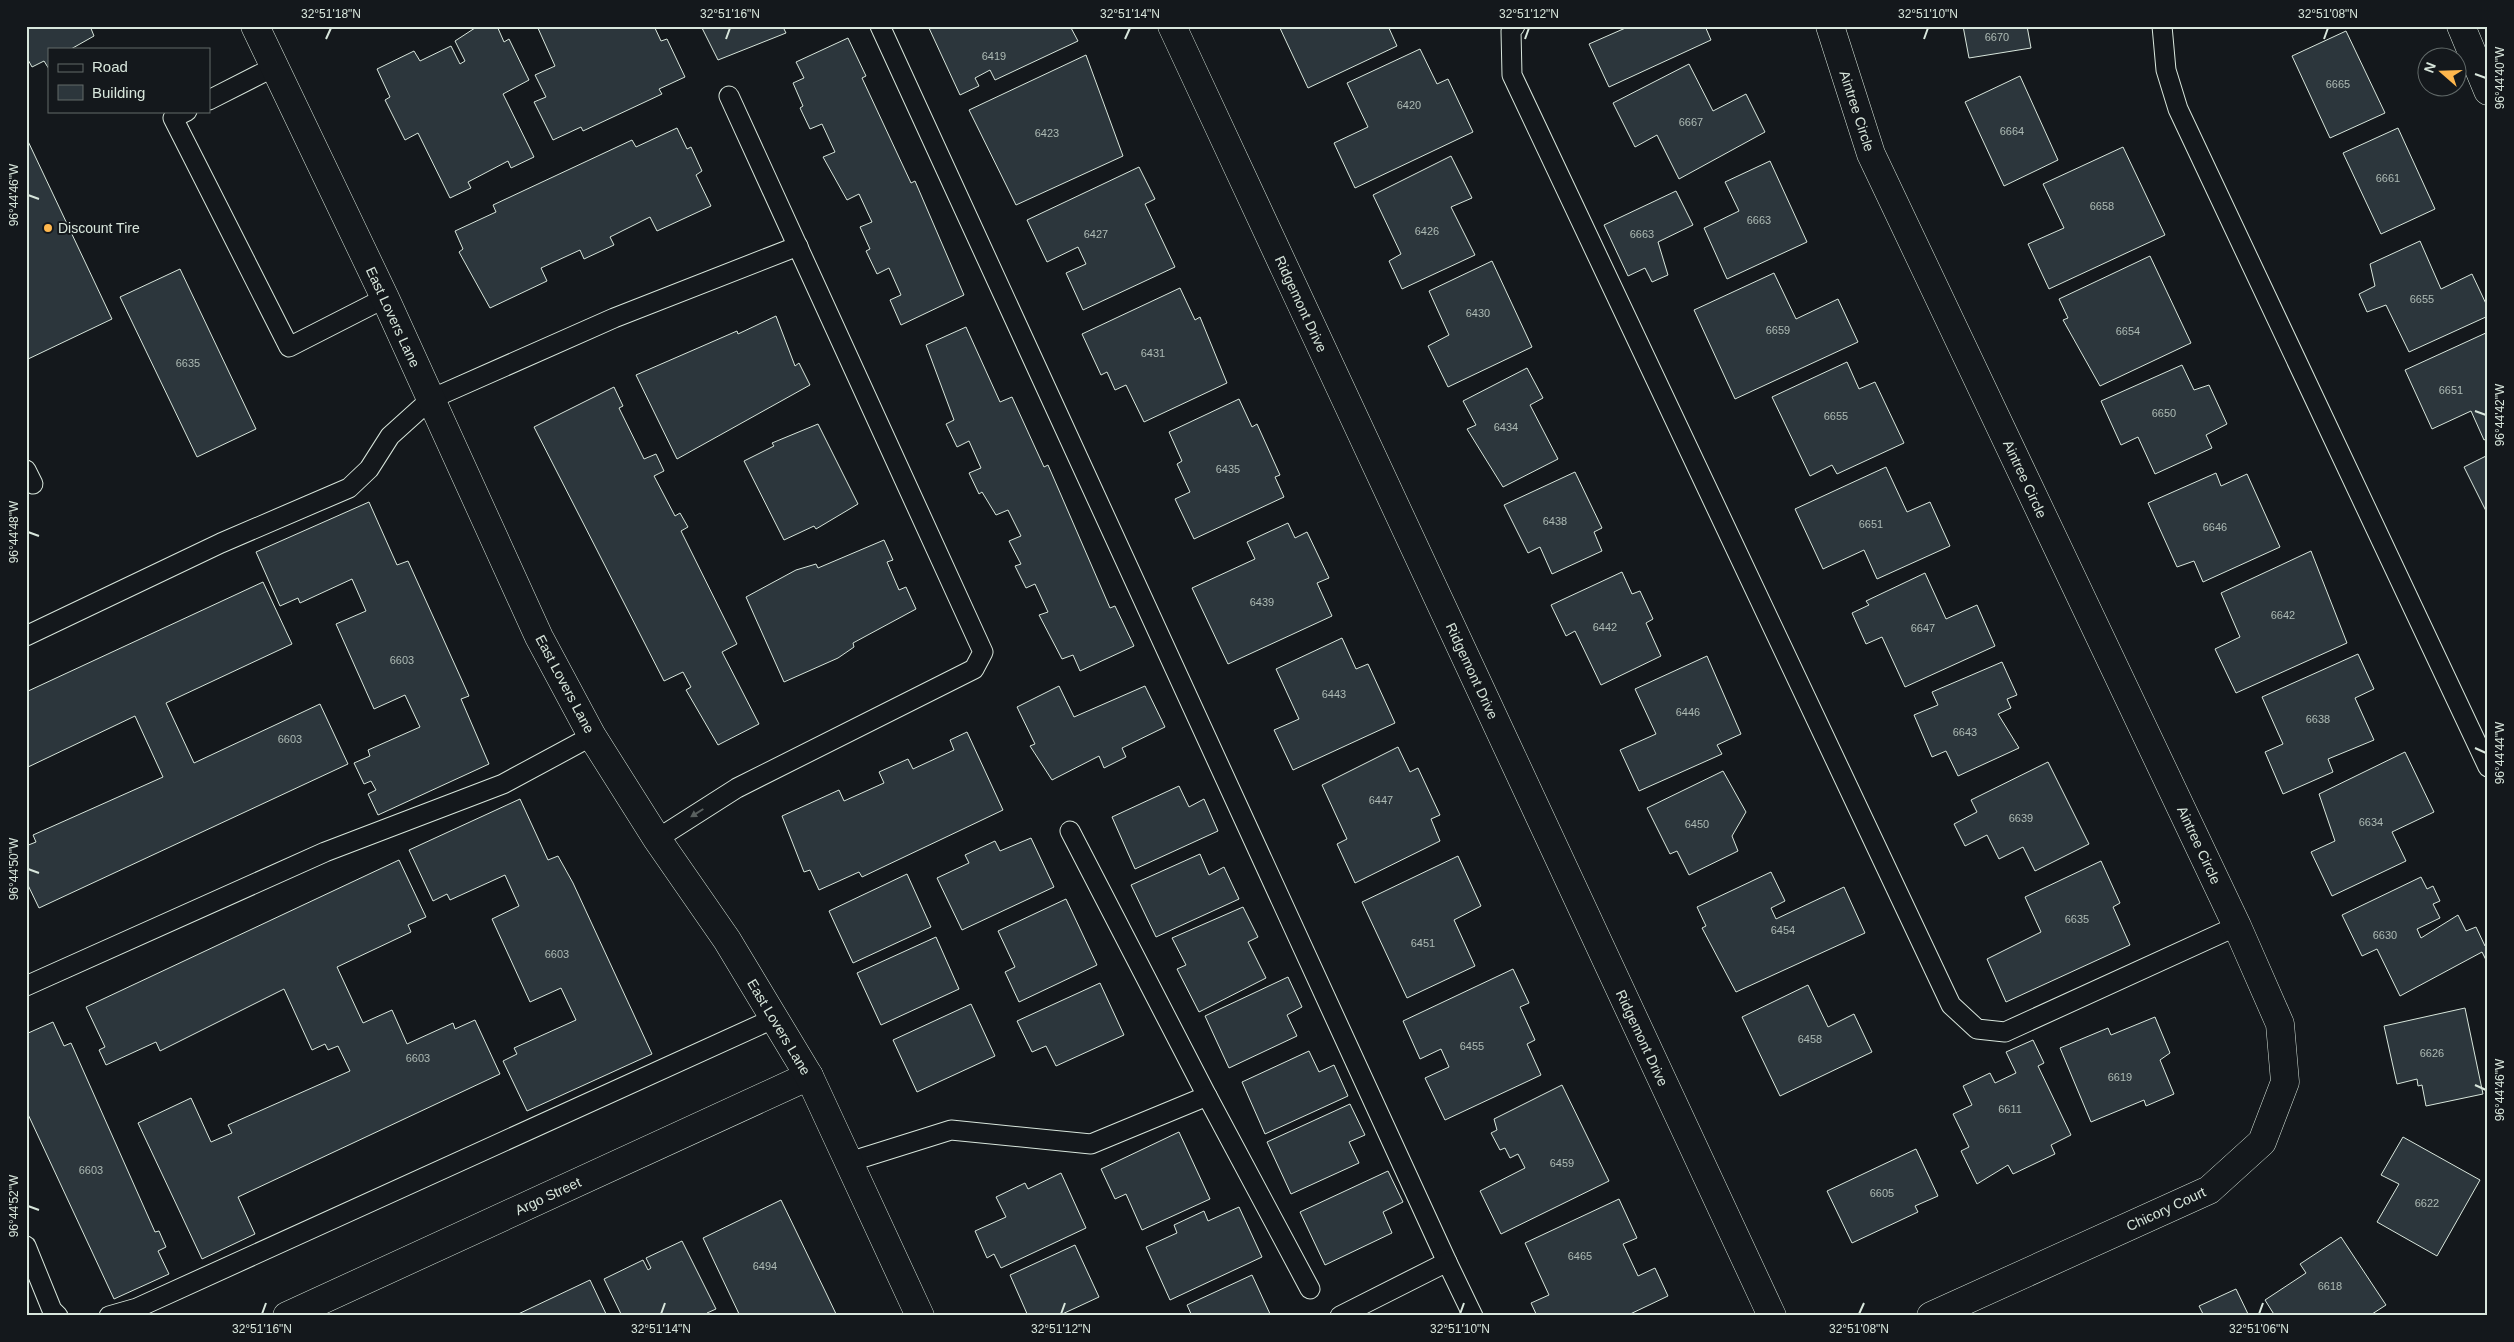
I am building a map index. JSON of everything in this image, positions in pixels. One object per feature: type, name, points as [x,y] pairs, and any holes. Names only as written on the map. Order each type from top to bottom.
[{"type":"street","name":"East Lovers Lane","points":[[255,26],[385,298],[540,637],[592,736],[657,839],[728,940],[810,1076],[920,1316]]},
{"type":"street","name":"Ridgemont Drive","points":[[1172,26],[1772,1316]]},
{"type":"street","name":"Aintree Circle","points":[[1830,26],[1871,154],[2237,926]]},
{"type":"street","points":[[2461,26],[2488,91]]},
{"type":"street","name":"Chicory Court","points":[[1931,1316],[2209,1190],[2262,1142],[2285,1082],[2280,1024],[2237,926]]},
{"type":"street","name":"Argo Street","points":[[287,1316],[810,1076]]},
{"type":"lane","points":[[880,26],[1473,1316]]},
{"type":"lane","points":[[1515,26],[1512,31],[1512,76],[1951,1005],[1977,1029],[2005,1032],[2237,926]]},
{"type":"lane","points":[[2162,26],[2166,70],[2178,109],[2488,767]]},
{"type":"lane","points":[[210,99],[274,67]]},
{"type":"lane","points":[[657,839],[737,788],[974,668],[983,652],[729,96]]},
{"type":"lane","points":[[184,112],[173,118],[289,347],[385,298]]},
{"type":"lane","points":[[26,636],[220,543],[349,488],[368,469],[390,436],[430,399],[614,318],[798,246]]},
{"type":"lane","points":[[26,986],[325,852],[503,784],[592,736]]},
{"type":"lane","points":[[1070,831],[1207,1096],[1310,1289]]},
{"type":"lane","points":[[109,1316],[137,1308],[775,1018]]},
{"type":"lane","points":[[849,1162],[951,1130],[1091,1144],[1207,1096]]},
{"type":"lane","points":[[26,1246],[52,1310],[58,1316]]},
{"type":"lane","points":[[1340,1316],[1447,1262]]},
{"type":"building","points":[[26,26],[90,26],[94,36],[73,48],[48,48],[48,67],[44,61],[32,67],[26,56]]},
{"type":"building","points":[[478,26],[497,26],[504,42],[509,39],[529,80],[503,94],[534,157],[511,168],[508,161],[468,182],[471,188],[450,198],[418,133],[405,140],[385,100],[390,97],[377,69],[414,51],[420,61],[451,46],[460,64],[465,61],[455,41]]},
{"type":"building","points":[[537,26],[654,26],[661,41],[667,39],[685,77],[659,89],[662,94],[583,131],[581,127],[553,140],[534,102],[546,97],[535,75],[555,66]]},
{"type":"building","points":[[701,26],[788,26],[784,29],[786,33],[718,60]]},
{"type":"building","points":[[928,26],[1070,26],[1078,41],[995,80],[990,70],[975,78],[979,86],[960,95]]},
{"type":"building","points":[[1279,26],[1388,26],[1397,46],[1308,88]]},
{"type":"building","points":[[1630,26],[1705,26],[1711,40],[1609,87],[1589,44]]},
{"type":"building","points":[[1963,26],[2027,26],[2031,48],[1969,58]]},
{"type":"building","points":[[2346,31],[2385,113],[2330,138],[2292,56]]},
{"type":"building","points":[[848,38],[866,76],[862,78],[911,183],[915,181],[964,295],[901,325],[890,300],[901,295],[889,268],[877,274],[866,251],[870,249],[860,227],[872,222],[859,194],[847,200],[823,157],[835,152],[822,124],[810,129],[800,108],[803,106],[793,83],[804,78],[796,62]]},
{"type":"building","points":[[1420,49],[1437,84],[1448,79],[1473,132],[1355,188],[1334,143],[1368,127],[1347,83]]},
{"type":"building","points":[[1086,55],[1123,156],[1016,205],[969,110]]},
{"type":"building","points":[[1689,64],[1713,111],[1746,94],[1765,132],[1679,179],[1657,135],[1635,147],[1613,103]]},
{"type":"building","points":[[2020,76],[2058,160],[2004,186],[1965,102]]},
{"type":"building","points":[[677,128],[687,149],[691,147],[702,171],[696,175],[711,206],[657,231],[650,217],[610,237],[614,245],[584,259],[580,250],[541,268],[547,281],[490,308],[459,252],[463,249],[455,231],[496,212],[493,205],[632,140],[636,147]]},
{"type":"building","points":[[2398,128],[2435,209],[2381,234],[2343,153]]},
{"type":"building","name":"Discount Tire","points":[[26,137],[112,319],[26,360]]},
{"type":"building","points":[[2123,147],[2165,235],[2049,289],[2028,244],[2064,228],[2043,184]]},
{"type":"building","points":[[1451,156],[1472,198],[1451,207],[1475,255],[1402,289],[1389,261],[1401,254],[1373,195]]},
{"type":"building","points":[[1770,161],[1807,242],[1727,279],[1704,228],[1739,211],[1725,182]]},
{"type":"building","points":[[1139,167],[1155,199],[1145,204],[1175,267],[1083,310],[1066,273],[1086,264],[1078,247],[1047,262],[1027,220]]},
{"type":"building","points":[[1676,191],[1693,225],[1658,242],[1668,275],[1652,282],[1645,268],[1628,276],[1604,225]]},
{"type":"building","points":[[2420,241],[2441,289],[2472,274],[2488,308],[2488,316],[2409,352],[2386,305],[2367,312],[2359,294],[2375,286],[2370,264]]},
{"type":"building","points":[[2150,256],[2191,343],[2100,386],[2063,320],[2068,318],[2059,299]]},
{"type":"building","points":[[1492,261],[1532,347],[1448,387],[1428,346],[1449,335],[1429,291]]},
{"type":"building","points":[[180,269],[256,429],[197,457],[120,297]]},
{"type":"building","points":[[1774,273],[1796,319],[1838,299],[1858,342],[1735,399],[1694,310]]},
{"type":"building","points":[[1180,288],[1195,320],[1200,317],[1227,383],[1144,422],[1126,385],[1115,390],[1107,372],[1101,375],[1082,334]]},
{"type":"building","points":[[776,316],[795,366],[799,363],[810,385],[677,459],[636,375],[737,331],[738,334]]},
{"type":"building","points":[[966,327],[1000,402],[1012,397],[1044,467],[1048,465],[1110,608],[1115,606],[1134,646],[1080,671],[1073,655],[1062,659],[1039,615],[1048,612],[1035,584],[1026,588],[1015,566],[1021,564],[1009,541],[1021,536],[1008,510],[996,515],[982,492],[979,494],[969,473],[981,468],[969,441],[957,447],[946,424],[954,420],[926,345]]},
{"type":"building","points":[[2488,332],[2488,438],[2484,440],[2471,411],[2432,429],[2405,370]]},
{"type":"building","points":[[1847,362],[1859,389],[1875,382],[1904,443],[1837,474],[1832,465],[1810,476],[1772,397]]},
{"type":"building","points":[[2182,365],[2194,390],[2209,385],[2227,424],[2206,435],[2212,448],[2155,474],[2138,437],[2121,445],[2101,401]]},
{"type":"building","points":[[1527,368],[1543,398],[1530,405],[1558,459],[1503,487],[1467,429],[1476,425],[1463,401]]},
{"type":"building","points":[[614,387],[623,406],[619,408],[644,459],[656,454],[664,471],[654,476],[675,516],[680,513],[688,527],[681,531],[737,644],[722,652],[759,724],[718,745],[686,690],[691,687],[683,672],[664,681],[534,427]]},
{"type":"building","points":[[1239,399],[1252,427],[1257,424],[1280,475],[1275,477],[1284,497],[1194,539],[1175,499],[1190,492],[1177,464],[1182,461],[1169,432]]},
{"type":"building","points":[[818,424],[858,504],[816,529],[814,526],[784,540],[744,461],[774,446],[772,443]]},
{"type":"building","points":[[2488,455],[2488,515],[2464,467]]},
{"type":"building","points":[[1886,467],[1907,512],[1930,502],[1950,546],[1877,579],[1864,550],[1823,569],[1795,509]]},
{"type":"building","points":[[1575,472],[1602,528],[1594,532],[1602,551],[1552,574],[1540,547],[1528,553],[1504,505]]},
{"type":"building","points":[[2216,473],[2221,486],[2247,474],[2280,547],[2203,582],[2194,561],[2177,567],[2148,503]]},
{"type":"building","points":[[369,502],[397,565],[408,561],[469,696],[461,699],[489,764],[378,815],[368,794],[376,790],[371,781],[364,784],[354,763],[370,756],[368,750],[420,727],[405,695],[374,709],[336,624],[366,611],[352,579],[300,603],[298,598],[280,606],[256,552]]},
{"type":"building","points":[[1288,523],[1295,538],[1307,532],[1329,578],[1317,583],[1332,616],[1228,664],[1192,588],[1255,559],[1247,542]]},
{"type":"building","points":[[884,540],[893,560],[887,562],[899,590],[906,587],[916,609],[853,643],[854,647],[838,658],[784,682],[746,597],[796,570],[816,564],[818,568]]},
{"type":"building","points":[[2311,551],[2347,643],[2236,693],[2215,649],[2240,637],[2221,593]]},
{"type":"building","points":[[1622,572],[1632,594],[1640,591],[1653,619],[1646,623],[1661,656],[1601,685],[1575,631],[1566,636],[1551,605]]},
{"type":"building","points":[[1925,573],[1946,619],[1977,605],[1995,646],[1905,687],[1882,637],[1866,644],[1852,613],[1869,605],[1866,601]]},
{"type":"building","points":[[263,582],[292,644],[166,703],[194,763],[320,704],[348,764],[39,908],[26,881],[26,846],[36,842],[33,835],[163,777],[135,716],[26,768],[26,692]]},
{"type":"building","points":[[1342,638],[1356,669],[1368,664],[1395,723],[1293,770],[1274,730],[1299,719],[1276,669]]},
{"type":"building","points":[[2358,654],[2374,689],[2355,698],[2374,740],[2328,759],[2333,772],[2283,794],[2265,752],[2283,744],[2262,697]]},
{"type":"building","points":[[1707,656],[1741,734],[1717,745],[1722,754],[1639,791],[1620,750],[1656,734],[1635,689]]},
{"type":"building","points":[[2002,662],[2017,695],[2007,699],[2011,708],[1998,714],[2019,748],[1958,776],[1946,751],[1932,757],[1914,715],[1938,705],[1932,692]]},
{"type":"building","points":[[1059,686],[1074,717],[1145,686],[1165,727],[1122,748],[1126,757],[1104,768],[1099,756],[1052,780],[1030,746],[1035,744],[1017,707]]},
{"type":"building","points":[[967,732],[1003,810],[862,877],[859,872],[819,890],[810,870],[804,872],[782,816],[839,790],[844,801],[884,783],[879,772],[908,759],[913,769],[954,750],[950,740]]},
{"type":"building","points":[[1398,747],[1410,772],[1418,768],[1440,815],[1431,819],[1440,841],[1355,883],[1337,844],[1347,839],[1322,785]]},
{"type":"building","points":[[2405,752],[2434,812],[2392,832],[2406,861],[2332,896],[2311,852],[2335,841],[2319,794]]},
{"type":"building","points":[[2048,762],[2089,844],[2035,871],[2023,847],[1999,859],[1987,835],[1965,846],[1954,824],[1977,812],[1971,800]]},
{"type":"building","points":[[1723,771],[1746,812],[1732,836],[1738,851],[1689,875],[1677,851],[1670,854],[1647,808]]},
{"type":"building","points":[[1179,786],[1189,807],[1204,799],[1218,831],[1135,869],[1112,817]]},
{"type":"building","points":[[520,799],[548,860],[558,856],[573,883],[652,1054],[527,1111],[503,1061],[517,1054],[514,1048],[576,1020],[561,988],[530,1002],[492,919],[519,906],[505,875],[450,900],[447,894],[433,901],[409,850]]},
{"type":"building","points":[[1031,838],[1054,887],[962,930],[937,878],[969,863],[965,855],[995,841],[1000,851]]},
{"type":"building","points":[[1200,854],[1209,875],[1224,867],[1239,899],[1156,937],[1131,885]]},
{"type":"building","points":[[1458,856],[1481,906],[1454,920],[1475,966],[1407,998],[1362,902]]},
{"type":"building","points":[[399,860],[426,917],[408,925],[411,932],[337,967],[363,1023],[392,1010],[407,1044],[453,1023],[455,1029],[475,1020],[500,1074],[238,1197],[255,1234],[202,1259],[138,1123],[191,1098],[211,1142],[232,1133],[228,1125],[350,1071],[338,1046],[328,1050],[325,1044],[312,1050],[284,989],[160,1051],[156,1042],[106,1065],[99,1050],[105,1047],[86,1007]]},
{"type":"building","points":[[2101,861],[2120,903],[2113,907],[2130,945],[2006,1002],[1987,959],[2041,932],[2025,897]]},
{"type":"building","points":[[1771,872],[1785,901],[1771,908],[1776,919],[1844,887],[1865,933],[1736,992],[1702,928],[1706,926],[1697,907]]},
{"type":"building","points":[[907,874],[931,927],[853,963],[829,911]]},
{"type":"building","points":[[2421,877],[2427,889],[2433,886],[2440,901],[2433,904],[2440,918],[2417,929],[2421,938],[2458,915],[2466,931],[2476,927],[2485,946],[2488,945],[2488,964],[2482,952],[2400,996],[2377,949],[2362,956],[2342,915]]},
{"type":"building","points":[[1066,899],[1097,965],[1019,1002],[1005,972],[1015,967],[998,931]]},
{"type":"building","points":[[1243,907],[1258,937],[1248,942],[1266,978],[1199,1012],[1177,969],[1186,965],[1172,938]]},
{"type":"building","points":[[936,937],[959,989],[881,1025],[857,973]]},
{"type":"building","points":[[1513,969],[1529,1003],[1520,1007],[1535,1040],[1527,1044],[1541,1075],[1445,1120],[1425,1078],[1449,1067],[1441,1049],[1420,1059],[1403,1021]]},
{"type":"building","points":[[1288,977],[1302,1007],[1287,1015],[1297,1036],[1229,1068],[1205,1016]]},
{"type":"building","points":[[1100,983],[1124,1035],[1056,1066],[1046,1046],[1032,1052],[1017,1021]]},
{"type":"building","points":[[1808,985],[1828,1027],[1854,1014],[1872,1052],[1780,1096],[1742,1017]]},
{"type":"building","points":[[971,1004],[995,1056],[917,1092],[893,1040]]},
{"type":"building","points":[[2465,1008],[2483,1094],[2426,1106],[2422,1085],[2418,1086],[2417,1079],[2397,1084],[2384,1026]]},
{"type":"building","points":[[2155,1017],[2170,1053],[2160,1060],[2174,1094],[2146,1106],[2144,1100],[2091,1122],[2060,1048],[2108,1028],[2111,1035]]},
{"type":"building","points":[[53,1022],[64,1046],[71,1043],[155,1232],[159,1231],[166,1247],[158,1251],[169,1274],[114,1299],[26,1110],[26,1034]]},
{"type":"building","points":[[2033,1040],[2044,1063],[2038,1066],[2071,1135],[2051,1145],[2055,1154],[2013,1174],[2008,1165],[1977,1184],[1961,1151],[1969,1147],[1953,1114],[1972,1105],[1963,1086],[1990,1073],[1995,1083],[2016,1073],[2006,1052]]},
{"type":"building","points":[[1309,1051],[1319,1072],[1334,1065],[1348,1096],[1265,1134],[1242,1082]]},
{"type":"building","points":[[1562,1085],[1609,1181],[1501,1234],[1480,1191],[1525,1168],[1518,1154],[1510,1158],[1505,1148],[1500,1150],[1491,1133],[1497,1130],[1494,1119]]},
{"type":"building","points":[[1350,1104],[1365,1135],[1349,1142],[1359,1163],[1291,1194],[1267,1142]]},
{"type":"building","points":[[1179,1132],[1210,1199],[1142,1230],[1126,1194],[1115,1199],[1101,1169]]},
{"type":"building","points":[[2403,1137],[2480,1180],[2437,1256],[2377,1222],[2399,1184],[2381,1175]]},
{"type":"building","points":[[1916,1149],[1938,1196],[1915,1206],[1918,1212],[1852,1243],[1827,1191]]},
{"type":"building","points":[[1388,1171],[1403,1202],[1383,1212],[1392,1233],[1325,1265],[1300,1212]]},
{"type":"building","points":[[1061,1173],[1086,1228],[1001,1268],[994,1254],[987,1258],[975,1231],[1006,1217],[996,1197],[1025,1183],[1028,1189]]},
{"type":"building","points":[[1619,1199],[1637,1238],[1623,1244],[1638,1276],[1655,1268],[1668,1296],[1626,1316],[1537,1316],[1531,1303],[1549,1295],[1525,1243]]},
{"type":"building","points":[[781,1200],[837,1316],[740,1316],[703,1238]]},
{"type":"building","points":[[1239,1207],[1262,1257],[1170,1300],[1146,1247],[1177,1233],[1174,1225],[1204,1211],[1208,1221]]},
{"type":"building","points":[[2341,1237],[2386,1305],[2369,1316],[2275,1316],[2265,1300],[2306,1273],[2300,1264]]},
{"type":"building","points":[[682,1241],[716,1309],[707,1313],[708,1316],[622,1316],[604,1279],[643,1260],[648,1270],[651,1268],[646,1258]]},
{"type":"building","points":[[1075,1245],[1099,1297],[1058,1316],[1028,1316],[1010,1275]]},
{"type":"building","points":[[1252,1275],[1271,1316],[1192,1316],[1187,1305]]},
{"type":"building","points":[[590,1280],[607,1316],[514,1316]]},
{"type":"building","points":[[2236,1289],[2249,1316],[2204,1316],[2199,1306]]},
{"type":"place","name":"Discount Tire","points":[[48,228]]}]
